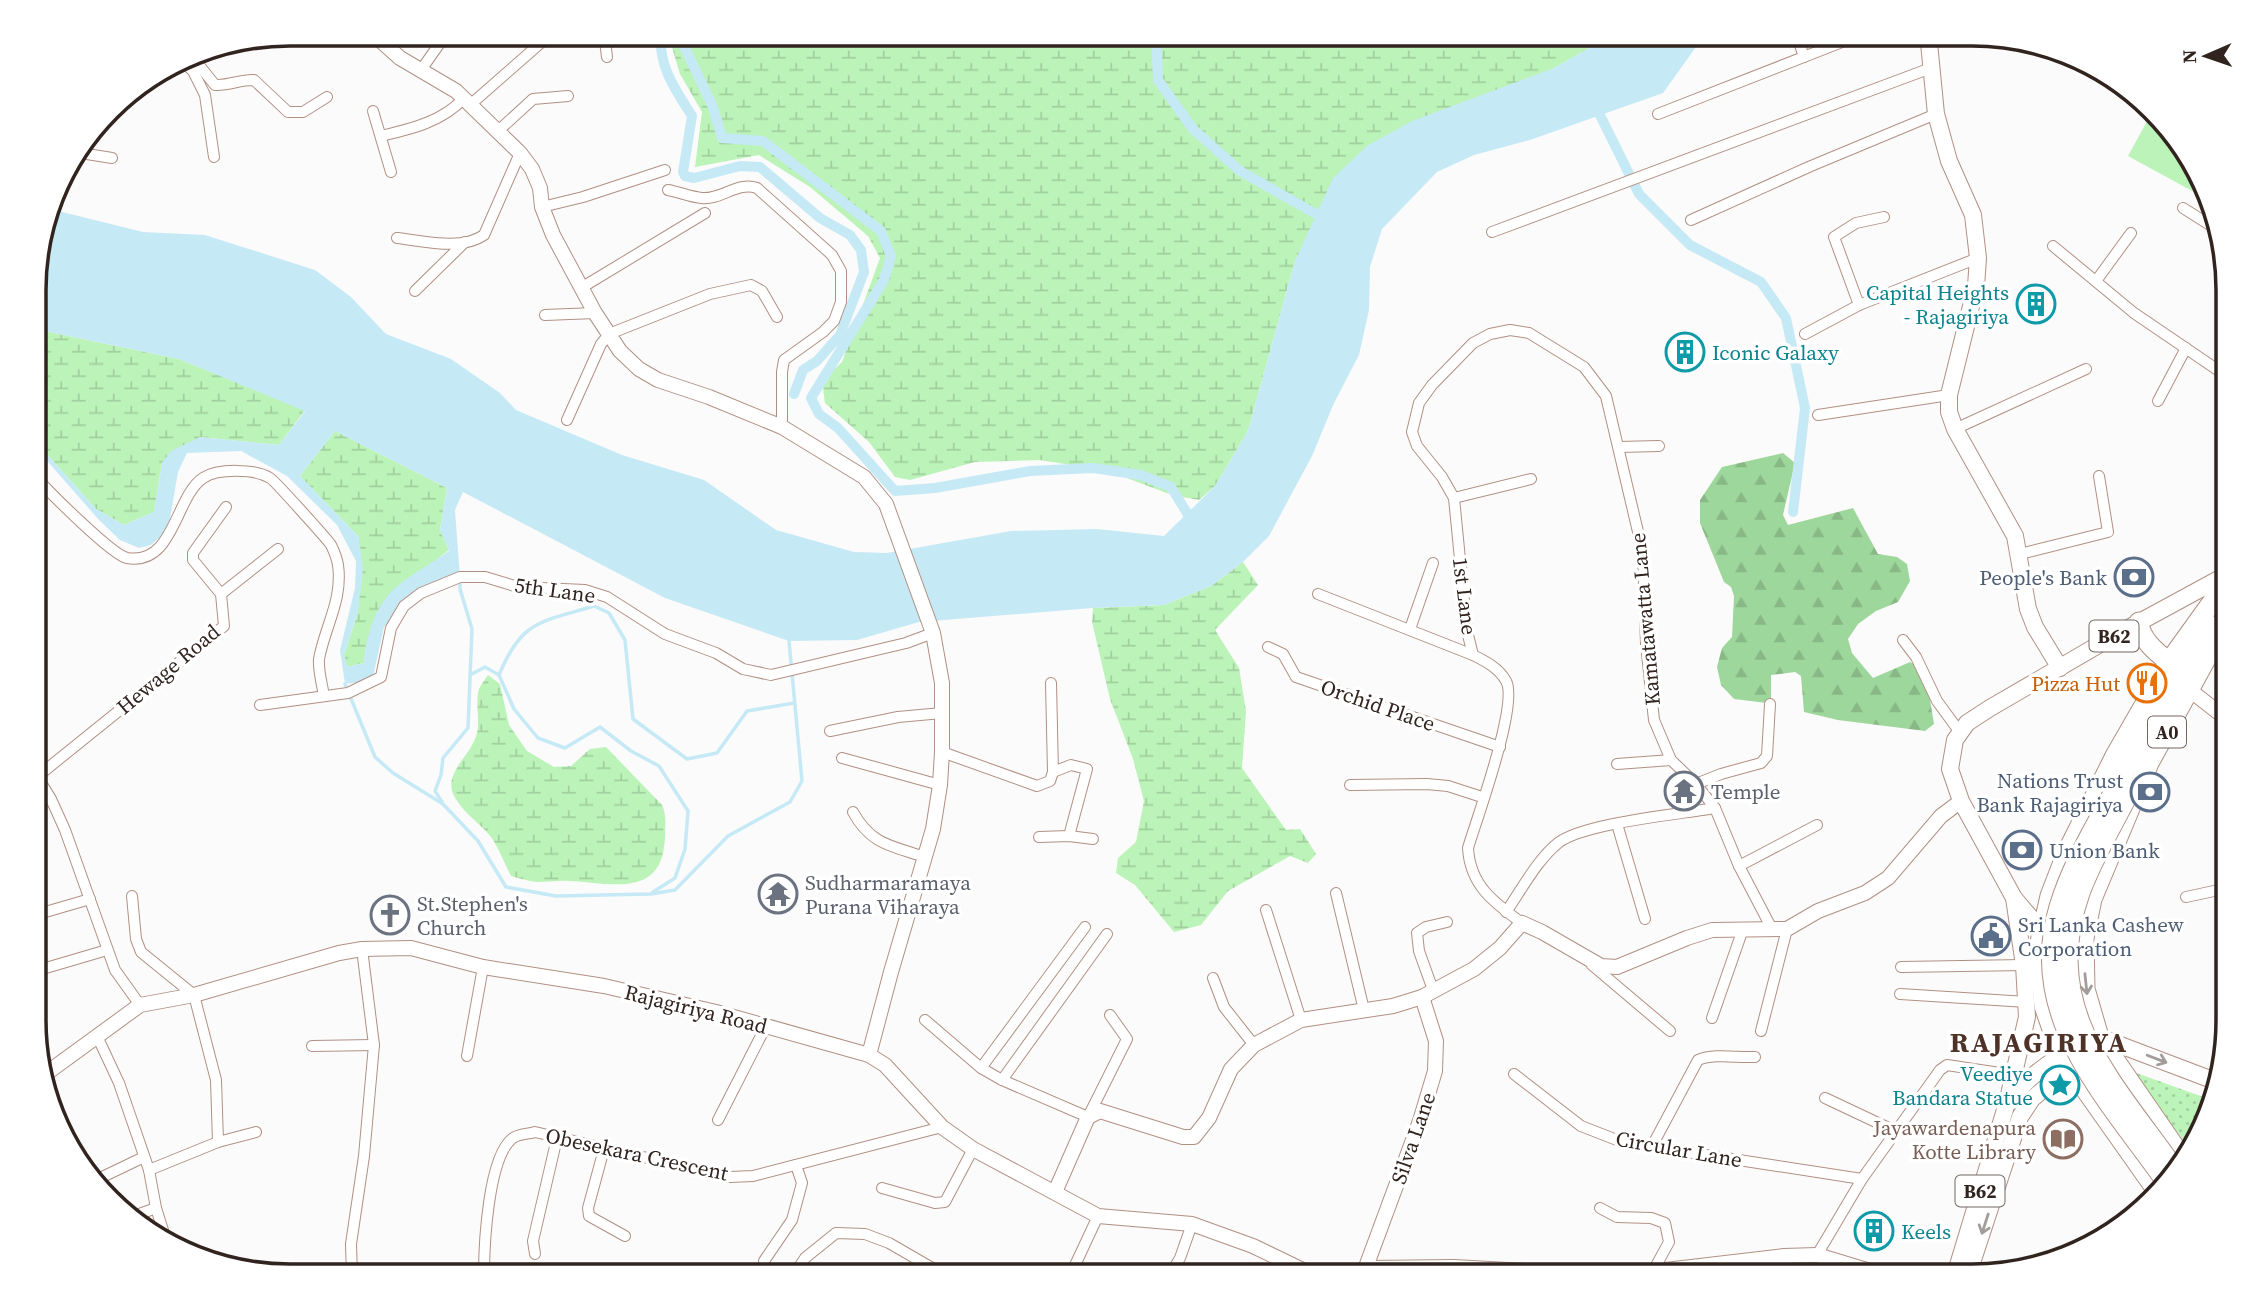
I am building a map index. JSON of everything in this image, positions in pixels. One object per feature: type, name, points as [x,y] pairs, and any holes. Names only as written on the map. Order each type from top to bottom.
[{"type":"highway","name":"A0","points":[[2152,1184],[2065,1062],[2044,1006],[2040,940],[2050,896],[2067,852],[2115,756],[2169,662],[2216,597]]},
{"type":"highway","points":[[2161,1175],[2076,1055],[2056,998],[2053,974],[2054,937],[2059,907],[2073,870],[2144,734],[2193,651],[2216,606]]},
{"type":"highway","points":[[2139,622],[2145,639],[2169,662]]},
{"type":"highway","points":[[2170,1162],[2089,1045],[2073,1005],[2069,983],[2069,945],[2073,918],[2084,884],[2202,651],[2216,629]]},
{"type":"highway","name":"A0","points":[[2178,1151],[2099,1037],[2085,989],[2084,938],[2092,899],[2149,763],[2216,642]]},
{"type":"main road","points":[[1929,46],[1936,114],[1949,161],[1973,215],[1978,258],[1976,286],[1949,395],[1949,412],[1955,429],[2015,536],[2028,609],[2043,642],[2060,668]]},
{"type":"main road","name":"B62","points":[[2040,940],[1961,801],[1950,769],[1951,751],[1959,731],[1976,716],[2216,580]]},
{"type":"main road","points":[[2169,605],[2191,610],[2194,625]]},
{"type":"main road","name":"B62","points":[[1959,1263],[2007,1105],[2027,1009],[2024,965],[2014,898]]},
{"type":"main road","points":[[2027,1009],[2040,940]]},
{"type":"main road","points":[[2065,1062],[2099,1037],[2209,1079]]},
{"type":"main road","name":"B62","points":[[2007,1105],[2020,1088],[2065,1062]]},
{"type":"main road","name":"B62","points":[[1972,1263],[2023,1114],[2065,1062]]},
{"type":"main road","points":[[2007,1105],[2023,1114]]},
{"type":"street","points":[[390,46],[400,58],[449,86],[520,153],[532,169],[553,235],[581,288],[620,351],[639,369],[658,380],[709,397],[782,428],[864,477],[886,504],[932,629],[942,683],[942,752],[933,829],[869,1055]]},
{"type":"street","points":[[421,70],[438,46]]},
{"type":"street","points":[[381,136],[422,126],[467,102],[536,46]]},
{"type":"street","points":[[606,46],[607,57]]},
{"type":"street","points":[[1800,46],[1804,57]]},
{"type":"street","points":[[1658,114],[1832,46]]},
{"type":"street","points":[[198,64],[215,85],[226,86],[254,80],[288,112],[303,112],[327,97]]},
{"type":"street","points":[[189,68],[205,95],[214,157]]},
{"type":"street","points":[[1492,232],[1931,68]]},
{"type":"street","points":[[497,132],[533,99],[568,96]]},
{"type":"street","points":[[373,111],[391,172]]},
{"type":"street","points":[[1691,220],[1936,114]]},
{"type":"street","points":[[397,238],[457,244],[476,240],[484,234],[520,153]]},
{"type":"street","points":[[87,154],[112,158]]},
{"type":"street","points":[[542,207],[583,197],[665,170]]},
{"type":"street","points":[[668,190],[701,198],[749,185],[757,188],[832,255],[841,271],[841,302],[834,321],[784,360],[782,428]]},
{"type":"street","points":[[2183,208],[2207,223]]},
{"type":"street","points":[[581,288],[705,213]]},
{"type":"street","points":[[1859,305],[1834,237],[1856,223],[1884,217]]},
{"type":"street","points":[[2096,281],[2131,233]]},
{"type":"street","points":[[415,291],[464,242]]},
{"type":"street","points":[[2053,246],[2134,313],[2216,368]]},
{"type":"street","points":[[1805,334],[1859,305],[1978,258]]},
{"type":"street","points":[[566,420],[601,344],[609,334],[710,294],[751,285],[762,291],[777,317]]},
{"type":"street","points":[[545,315],[595,313]]},
{"type":"street","name":"Kamatawatta Lane","points":[[1473,343],[1490,334],[1510,330],[1529,332],[1584,367],[1606,397],[1643,553],[1646,643],[1654,720],[1671,760],[1696,783],[1716,808],[1739,866],[1780,929]]},
{"type":"street","name":"1st Lane","points":[[1473,343],[1432,385],[1419,403],[1412,432],[1417,446],[1442,477],[1454,498],[1473,655],[1494,666],[1507,682],[1510,699],[1500,747],[1468,848],[1469,865],[1483,891],[1522,923]]},
{"type":"street","points":[[2158,401],[2186,348]]},
{"type":"street","points":[[1955,429],[2086,369]]},
{"type":"street","points":[[1818,415],[1949,395]]},
{"type":"street","points":[[1619,447],[1659,446]]},
{"type":"street","points":[[46,489],[125,558],[142,556],[163,543],[191,493],[209,474],[256,471],[273,479],[330,544],[338,564],[339,594],[319,661],[324,696]]},
{"type":"street","points":[[2020,554],[2108,532],[2099,476]]},
{"type":"street","points":[[1454,498],[1531,480]]},
{"type":"street","name":"Hewage Road","points":[[46,768],[224,625],[221,594],[194,560],[193,553],[226,506]]},
{"type":"street","points":[[221,594],[278,549]]},
{"type":"street","points":[[1410,629],[1433,563]]},
{"type":"street","name":"5th Lane","points":[[260,705],[348,692],[381,677],[391,628],[404,606],[421,593],[460,577],[485,577],[518,587],[585,590],[607,597],[665,634],[716,653],[743,669],[771,675],[906,643],[932,629]]},
{"type":"street","points":[[1318,594],[1473,655]]},
{"type":"street","points":[[1903,640],[1916,657],[1937,701],[1959,731]]},
{"type":"street","name":"Orchid Place","points":[[1268,647],[1283,654],[1296,677],[1500,747]]},
{"type":"street","points":[[942,752],[1037,786],[1049,781],[1053,772],[1051,683]]},
{"type":"street","points":[[2191,691],[2216,711]]},
{"type":"street","points":[[1696,783],[1761,763],[1767,756],[1770,704]]},
{"type":"street","points":[[830,731],[898,717],[942,713]]},
{"type":"street","points":[[842,758],[940,785]]},
{"type":"street","points":[[1617,764],[1671,760]]},
{"type":"street","points":[[1053,772],[1071,765],[1087,769],[1069,836]]},
{"type":"street","points":[[1350,785],[1427,784],[1448,786],[1482,797]]},
{"type":"street","points":[[46,793],[65,830],[115,970],[140,1006]]},
{"type":"street","points":[[925,1020],[981,1068],[1087,1117],[1100,1111],[1183,1138],[1194,1137],[1209,1118],[1231,1069],[1254,1045],[1301,1020],[1393,1006],[1428,993],[1474,969],[1500,948],[1522,923],[1601,966],[1617,967],[1712,930],[1780,929],[1865,893],[1888,878],[1941,816],[1961,801]]},
{"type":"street","points":[[1506,912],[1549,851],[1561,840],[1617,824],[1716,808]]},
{"type":"street","points":[[853,812],[860,825],[875,840],[925,858]]},
{"type":"street","points":[[1617,824],[1645,919]]},
{"type":"street","points":[[1739,866],[1817,825]]},
{"type":"street","points":[[1039,837],[1069,836],[1093,839]]},
{"type":"street","points":[[2186,897],[2216,891]]},
{"type":"street","points":[[1336,893],[1364,1010]]},
{"type":"street","points":[[132,897],[135,939],[141,952],[194,995],[216,1080],[218,1142]]},
{"type":"street","points":[[46,912],[90,899]]},
{"type":"street","points":[[1266,910],[1301,1020]]},
{"type":"street","points":[[1428,993],[1417,933],[1426,927],[1447,922]]},
{"type":"street","points":[[981,1068],[1085,927]]},
{"type":"street","points":[[1712,1018],[1743,929]]},
{"type":"street","points":[[1761,1031],[1780,929]]},
{"type":"street","points":[[1002,1080],[1107,934]]},
{"type":"street","points":[[2040,940],[2084,938]]},
{"type":"street","name":"Rajagiriya Road","points":[[51,1070],[140,1006],[194,995],[339,953],[362,949],[411,948],[483,967],[604,986],[869,1055],[885,1065],[942,1127],[973,1149],[1098,1216],[1192,1224],[1253,1246],[1289,1263]]},
{"type":"street","points":[[352,1264],[351,1244],[364,1156],[374,1045],[362,949]]},
{"type":"street","points":[[46,968],[107,950]]},
{"type":"street","points":[[1580,955],[1670,1031]]},
{"type":"street","points":[[1901,967],[2024,965]]},
{"type":"street","points":[[467,1056],[483,967]]},
{"type":"street","points":[[1213,978],[1224,1007],[1254,1045]]},
{"type":"street","name":"Silva Lane","points":[[1368,1263],[1420,1121],[1435,1071],[1436,1041],[1428,993]]},
{"type":"street","points":[[1900,994],[2027,1009]]},
{"type":"street","points":[[1055,1192],[1087,1117],[1127,1039],[1124,1031],[1110,1015]]},
{"type":"street","points":[[719,1120],[766,1027]]},
{"type":"street","points":[[97,1036],[119,1083],[149,1170],[162,1228]]},
{"type":"street","points":[[312,1046],[374,1045]]},
{"type":"street","points":[[1651,1148],[1698,1060],[1716,1055],[1726,1058],[1755,1057]]},
{"type":"street","points":[[1817,1255],[1862,1179],[1940,1070],[1947,1065],[2013,1075]]},
{"type":"street","name":"Circular Lane","points":[[1514,1074],[1581,1126],[1622,1142],[1862,1179]]},
{"type":"street","points":[[1825,1098],[1895,1131]]},
{"type":"street","name":"Obesekara Crescent","points":[[485,1264],[492,1187],[500,1156],[514,1138],[535,1132],[730,1177],[753,1176],[942,1127]]},
{"type":"street","points":[[149,1170],[218,1142],[256,1132]]},
{"type":"street","points":[[535,1255],[533,1241],[557,1138]]},
{"type":"street","points":[[604,1149],[588,1208],[589,1216],[625,1236]]},
{"type":"street","points":[[882,1188],[934,1203],[945,1202],[973,1149]]},
{"type":"street","points":[[103,1177],[144,1157]]},
{"type":"street","points":[[764,1261],[792,1220],[802,1184],[796,1165]]},
{"type":"street","points":[[141,1213],[156,1208]]},
{"type":"street","points":[[1600,1208],[1618,1217],[1651,1218],[1665,1223],[1669,1242],[1657,1263]]},
{"type":"street","points":[[1076,1264],[1098,1216]]},
{"type":"street","points":[[1177,1263],[1192,1224]]},
{"type":"street","points":[[801,1264],[836,1233],[865,1234],[889,1243],[925,1264]]},
{"type":"street","points":[[1731,1263],[1784,1256],[1817,1255],[1844,1263]]},
{"type":"green space","points":[[672,46],[1593,46],[1554,68],[1295,261],[1248,431],[1215,486],[1199,500],[1172,495],[1108,471],[1040,460],[975,462],[910,480],[895,477],[869,442],[825,403],[822,381],[842,362],[880,258],[868,236],[810,187],[759,155],[695,167],[702,112],[680,74]]},
{"type":"green space","points":[[2148,120],[2175,154],[2196,193],[2128,156]]},
{"type":"green space","points":[[46,331],[179,359],[305,410],[279,445],[200,437],[162,463],[154,512],[124,525],[96,509],[46,453]]},
{"type":"green space","points":[[335,431],[447,488],[440,530],[449,550],[427,567],[366,646],[364,663],[347,667],[344,655],[358,612],[359,537],[300,476]]},
{"type":"green space","points":[[1783,453],[1795,463],[1783,515],[1788,525],[1853,508],[1878,554],[1897,557],[1907,564],[1910,581],[1898,602],[1876,611],[1858,624],[1848,639],[1852,653],[1873,678],[1910,662],[1925,670],[1934,724],[1925,731],[1838,720],[1804,712],[1801,676],[1795,672],[1771,675],[1771,699],[1767,703],[1734,699],[1721,685],[1717,667],[1722,648],[1732,637],[1734,596],[1731,587],[1724,582],[1700,523],[1700,500],[1722,467]]},
{"type":"green space","points":[[1243,562],[1258,585],[1215,630],[1239,668],[1246,711],[1242,768],[1286,830],[1300,829],[1316,854],[1308,863],[1290,856],[1228,891],[1201,925],[1174,932],[1135,885],[1116,873],[1118,858],[1136,842],[1144,801],[1133,759],[1110,699],[1092,622],[1093,608],[1164,605],[1211,586]]},
{"type":"green space","points":[[488,675],[500,684],[509,725],[527,751],[554,767],[571,766],[590,749],[606,747],[662,805],[665,813],[665,837],[662,857],[655,870],[645,879],[618,884],[537,882],[511,876],[494,841],[463,809],[451,785],[456,770],[475,739],[478,728],[479,689]]},
{"type":"green space","points":[[2128,1070],[2204,1097],[2184,1141]]},
{"type":"water","points":[[1593,46],[1697,46],[1663,93],[1530,140],[1474,155],[1437,172],[1382,229],[1370,267],[1369,310],[1359,355],[1334,403],[1312,456],[1269,536],[1243,562],[1211,586],[1164,605],[919,622],[857,640],[789,641],[665,598],[463,492],[455,510],[460,578],[406,604],[384,627],[372,681],[345,684],[340,650],[355,588],[356,561],[337,525],[287,476],[241,451],[187,453],[178,472],[168,530],[151,545],[139,548],[120,540],[46,460],[46,453],[96,509],[124,525],[154,512],[162,463],[171,451],[200,437],[279,445],[305,411],[179,359],[46,331],[48,257],[58,211],[143,232],[205,235],[315,270],[351,297],[386,334],[451,359],[500,393],[516,410],[622,455],[704,480],[776,530],[854,552],[887,553],[1011,531],[1097,529],[1164,536],[1215,486],[1248,431],[1295,261],[1333,178],[1367,146],[1412,121],[1554,68]],"holes":[[[335,431],[447,488],[440,530],[449,551],[391,592],[374,620],[364,663],[347,667],[344,655],[358,612],[363,569],[359,537],[300,476]]]},
{"type":"waterway","points":[[661,46],[665,67],[692,116],[683,172],[685,176],[694,178],[740,166],[760,167],[820,218],[850,235],[861,250],[864,272],[840,335],[817,361],[803,370],[794,394]]},
{"type":"waterway","points":[[684,46],[713,107],[722,138],[763,141],[881,231],[891,256],[884,280],[811,398],[819,414],[838,428],[895,491],[935,488],[1030,471],[1093,468],[1141,475],[1171,487],[1191,525]]},
{"type":"waterway","points":[[1157,46],[1158,80],[1193,129],[1240,171],[1316,214]]},
{"type":"waterway","points":[[1594,103],[1639,194],[1690,245],[1761,282],[1786,318],[1805,408],[1793,512]]},
{"type":"waterway","points":[[442,802],[435,791],[443,758],[468,728],[472,629],[460,589],[460,579]]},
{"type":"waterway","points":[[499,675],[516,643],[536,625],[594,606],[609,613],[625,640],[633,719],[687,759],[717,753],[747,711],[794,703]]},
{"type":"waterway","points":[[345,684],[375,757],[393,773],[443,804],[478,841],[506,887],[556,896],[651,894],[675,890],[728,836],[790,802],[802,781],[789,641]]},
{"type":"waterway","points":[[470,675],[485,667],[499,675],[514,709],[538,738],[565,748],[600,727],[631,751],[659,766],[688,811],[685,849],[675,878],[653,892]]},
{"type":"place","name":"Capital Heights - Rajagiriya","points":[[2036,304]]},
{"type":"place","name":"Iconic Galaxy","points":[[1685,352]]},
{"type":"place","name":"People's Bank","points":[[2134,577]]},
{"type":"place","name":"Pizza Hut","points":[[2147,683]]},
{"type":"place","name":"Temple","points":[[1684,791]]},
{"type":"place","name":"Nations Trust Bank Rajagiriya","points":[[2150,792]]},
{"type":"place","name":"Union Bank","points":[[2022,850]]},
{"type":"place","name":"Sudharmaramaya Purana Viharaya","points":[[778,894]]},
{"type":"place","name":"St.Stephen's Church","points":[[390,915]]},
{"type":"place","name":"Sri Lanka Cashew Corporation","points":[[1991,936]]},
{"type":"place","name":"Veediye Bandara Statue","points":[[2060,1085]]},
{"type":"place","name":"Jayawardenapura Kotte Library","points":[[2063,1139]]},
{"type":"place","name":"Keels","points":[[1874,1231]]},
{"type":"district","name":"RAJAGIRIYA","points":[[2039,1042]]}]
